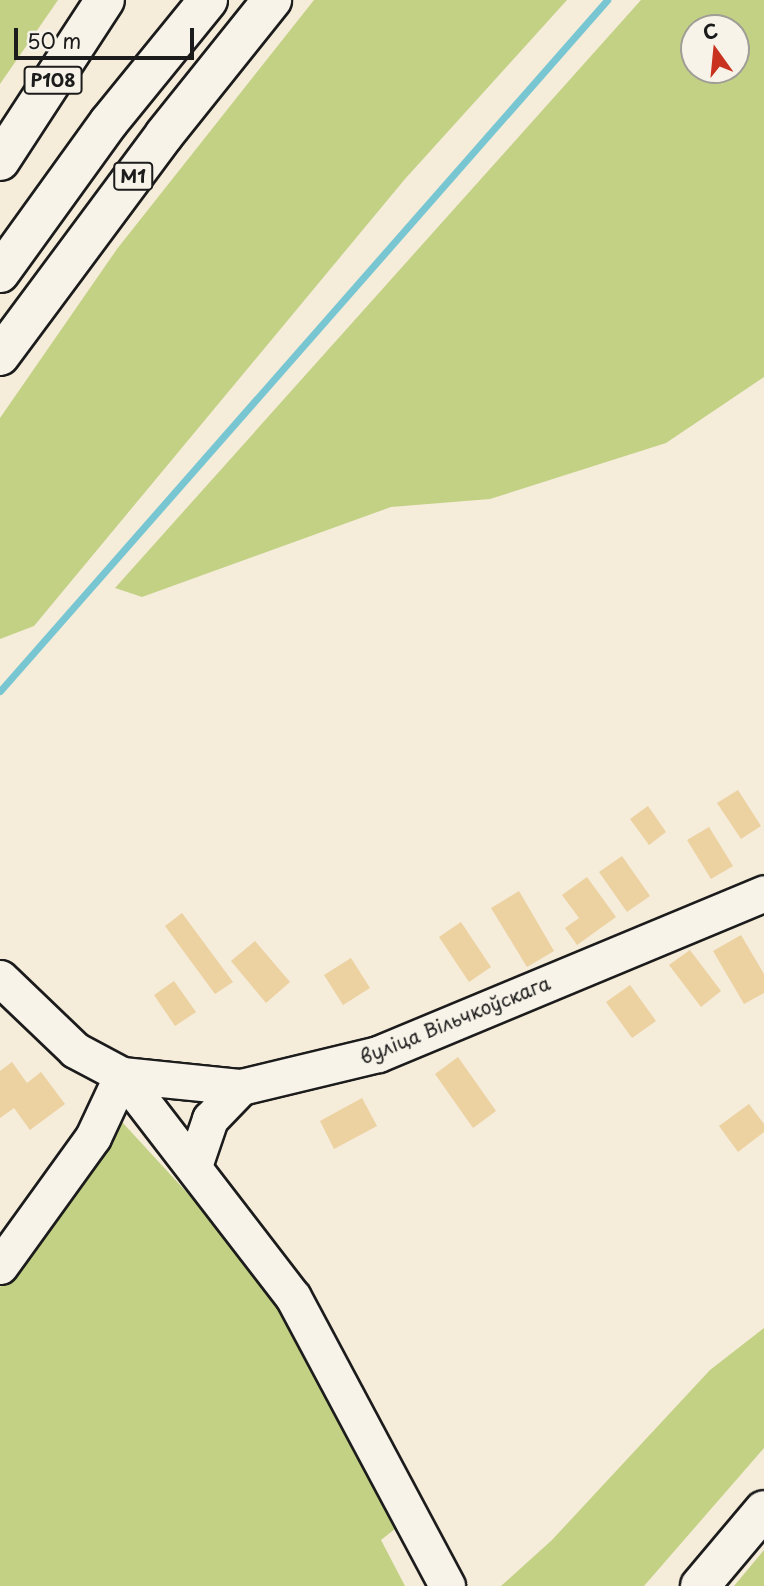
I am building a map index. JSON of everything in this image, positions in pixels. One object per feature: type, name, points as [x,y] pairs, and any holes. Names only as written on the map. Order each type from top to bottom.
[{"type":"main road","name":"Р108","points":[[0,161],[105,0]]},
{"type":"main road","name":"М1","points":[[0,273],[109,122],[208,0]]},
{"type":"main road","name":"М1","points":[[0,356],[164,135],[272,0]]},
{"type":"main road","points":[[700,1586],[764,1510]]},
{"type":"street","name":"вуліца Вільчкоўскага","points":[[0,978],[75,1051],[122,1075],[241,1087],[378,1054],[764,893]]},
{"type":"street","points":[[0,1266],[93,1137],[122,1075],[293,1297],[447,1586]]},
{"type":"street","points":[[194,1166],[210,1118],[241,1087]]},
{"type":"green space","points":[[0,0],[58,0],[0,84]]},
{"type":"green space","points":[[314,0],[567,0],[405,179],[34,626],[0,639],[0,418],[117,249]]},
{"type":"green space","points":[[641,0],[764,0],[764,377],[666,443],[490,499],[391,507],[142,597],[115,588]]},
{"type":"green space","points":[[122,1122],[285,1299],[400,1525],[381,1540],[405,1586],[0,1586],[0,1287],[22,1265]]},
{"type":"green space","points":[[764,1328],[764,1448],[644,1586],[501,1586],[552,1540],[710,1370]]},
{"type":"green space","points":[[764,1550],[764,1586],[734,1586]]},
{"type":"building","points":[[738,790],[761,826],[741,839],[717,803]]},
{"type":"building","points":[[648,806],[666,832],[649,845],[630,819]]},
{"type":"building","points":[[709,827],[733,866],[711,879],[687,840]]},
{"type":"building","points":[[622,856],[650,896],[627,912],[599,872]]},
{"type":"building","points":[[587,877],[616,917],[577,945],[565,928],[579,918],[562,895]]},
{"type":"building","points":[[519,891],[554,951],[527,967],[491,908]]},
{"type":"building","points":[[182,913],[233,982],[215,994],[165,926]]},
{"type":"building","points":[[461,922],[491,967],[469,982],[439,937]]},
{"type":"building","points":[[741,935],[764,974],[764,993],[744,1004],[713,951]]},
{"type":"building","points":[[255,941],[290,982],[266,1003],[231,961]]},
{"type":"building","points":[[690,950],[721,991],[701,1007],[669,965]]},
{"type":"building","points":[[351,958],[370,988],[343,1005],[324,975]]},
{"type":"building","points":[[174,981],[196,1012],[175,1026],[154,995]]},
{"type":"building","points":[[630,985],[656,1021],[632,1038],[606,1002]]},
{"type":"building","points":[[458,1057],[496,1111],[473,1128],[435,1074]]},
{"type":"building","points":[[12,1062],[27,1083],[41,1072],[65,1104],[30,1130],[14,1108],[0,1118],[0,1071]]},
{"type":"building","points":[[362,1098],[377,1126],[334,1149],[320,1121]]},
{"type":"building","points":[[749,1104],[764,1124],[764,1132],[738,1152],[719,1126]]},
{"type":"waterway","points":[[0,691],[607,0]]}]
